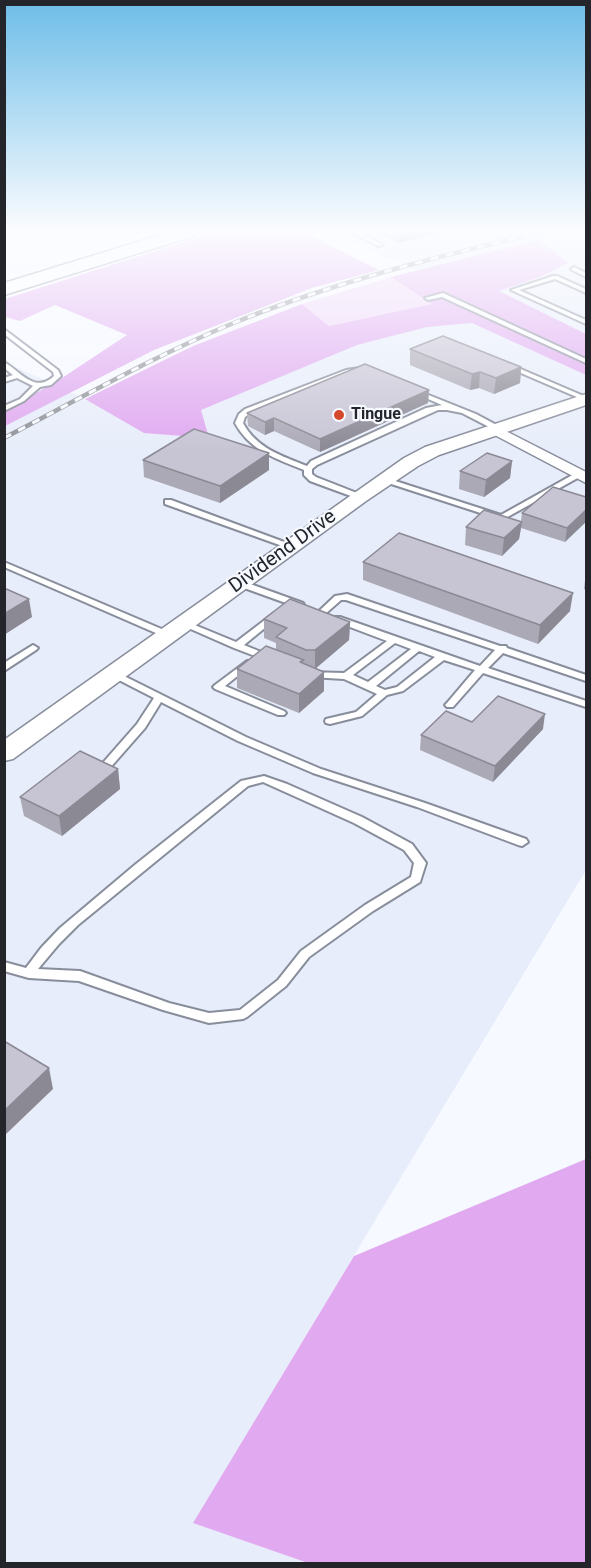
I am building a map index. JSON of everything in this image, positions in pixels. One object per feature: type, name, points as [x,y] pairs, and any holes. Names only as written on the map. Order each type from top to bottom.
[{"type":"street","name":"Dividend Drive","points":[[9,744],[114,674],[383,480],[432,451],[586,399]]},
{"type":"street","points":[[496,428],[583,477]]},
{"type":"lane","points":[[463,305],[586,361]]},
{"type":"lane","points":[[548,305],[586,322]]},
{"type":"lane","points":[[4,331],[57,371],[58,376],[54,381],[37,386],[22,400],[4,409]]},
{"type":"lane","points":[[500,362],[586,399]]},
{"type":"lane","points":[[4,364],[27,383],[37,386]]},
{"type":"lane","points":[[308,469],[250,442],[238,423],[242,416],[248,411],[348,371],[366,371]]},
{"type":"lane","points":[[4,380],[18,376]]},
{"type":"lane","points":[[409,389],[496,428]]},
{"type":"lane","points":[[359,496],[313,479],[308,475],[308,469],[314,463],[429,410],[443,406],[452,407]]},
{"type":"lane","points":[[383,480],[502,518],[583,477]]},
{"type":"lane","points":[[168,502],[291,546]]},
{"type":"lane","points":[[4,564],[175,629],[237,646],[276,662]]},
{"type":"lane","points":[[239,583],[441,657],[586,705]]},
{"type":"lane","points":[[321,613],[338,598],[348,597],[586,678]]},
{"type":"lane","points":[[237,646],[292,602]]},
{"type":"lane","points":[[346,676],[394,640]]},
{"type":"lane","points":[[4,668],[33,648]]},
{"type":"lane","points":[[370,686],[417,648]]},
{"type":"lane","points":[[450,705],[503,648]]},
{"type":"lane","points":[[259,654],[218,687],[280,713]]},
{"type":"lane","points":[[330,721],[359,714],[384,693],[400,689],[441,657]]},
{"type":"lane","points":[[114,674],[242,739],[317,771],[421,805],[522,842]]},
{"type":"lane","points":[[303,674],[346,676],[384,693]]},
{"type":"lane","points":[[105,767],[141,726],[159,697]]},
{"type":"lane","points":[[4,966],[29,973],[80,976],[167,1007],[209,1018],[243,1014],[282,983],[305,954],[369,908],[416,879],[420,863],[408,847],[283,786],[264,779],[245,783],[60,934],[40,954],[29,973]]},
{"type":"shaded area","points":[[5,305],[55,305],[20,321],[5,317]]},
{"type":"shaded area","points":[[55,305],[268,305],[154,350],[5,426],[4,412],[65,376],[127,335]]},
{"type":"shaded area","points":[[299,305],[303,305],[329,326],[427,305],[528,305],[586,334],[586,375],[472,323],[427,327],[357,345],[201,410],[209,438],[144,433],[85,399],[193,346]]},
{"type":"shaded area","points":[[303,305],[427,305],[329,326]]},
{"type":"shaded area","points":[[498,305],[586,305],[586,870],[193,1523],[308,1563],[5,1564],[5,362],[152,429],[330,345],[507,309]]},
{"type":"shaded area","points":[[586,1159],[586,1563],[308,1563],[193,1523],[354,1256]]},
{"type":"building","points":[[443,336],[521,367],[496,378],[480,372],[472,374],[410,349]]},
{"type":"building","name":"Tingue","points":[[365,364],[429,390],[320,439],[274,418],[265,422],[247,413]]},
{"type":"building","points":[[194,429],[269,453],[220,486],[143,460]]},
{"type":"building","points":[[487,453],[512,461],[486,480],[460,471]]},
{"type":"building","points":[[553,487],[586,497],[586,510],[567,528],[522,513]]},
{"type":"building","points":[[484,510],[522,522],[504,538],[466,527]]},
{"type":"building","points":[[399,533],[573,593],[540,625],[363,562]]},
{"type":"building","points":[[4,588],[29,599],[4,614]]},
{"type":"building","points":[[290,599],[350,622],[315,650],[306,650],[276,637],[287,628],[264,619]]},
{"type":"building","points":[[266,646],[304,660],[300,662],[324,672],[299,694],[237,669]]},
{"type":"building","points":[[498,696],[545,714],[495,766],[421,735],[446,711],[472,722]]},
{"type":"building","points":[[80,751],[118,769],[59,816],[20,797]]},
{"type":"building","points":[[4,1041],[49,1068],[4,1111]]},
{"type":"railway","points":[[4,438],[177,348],[281,305]]},
{"type":"place","name":"Tingue","points":[[339,415]]}]
